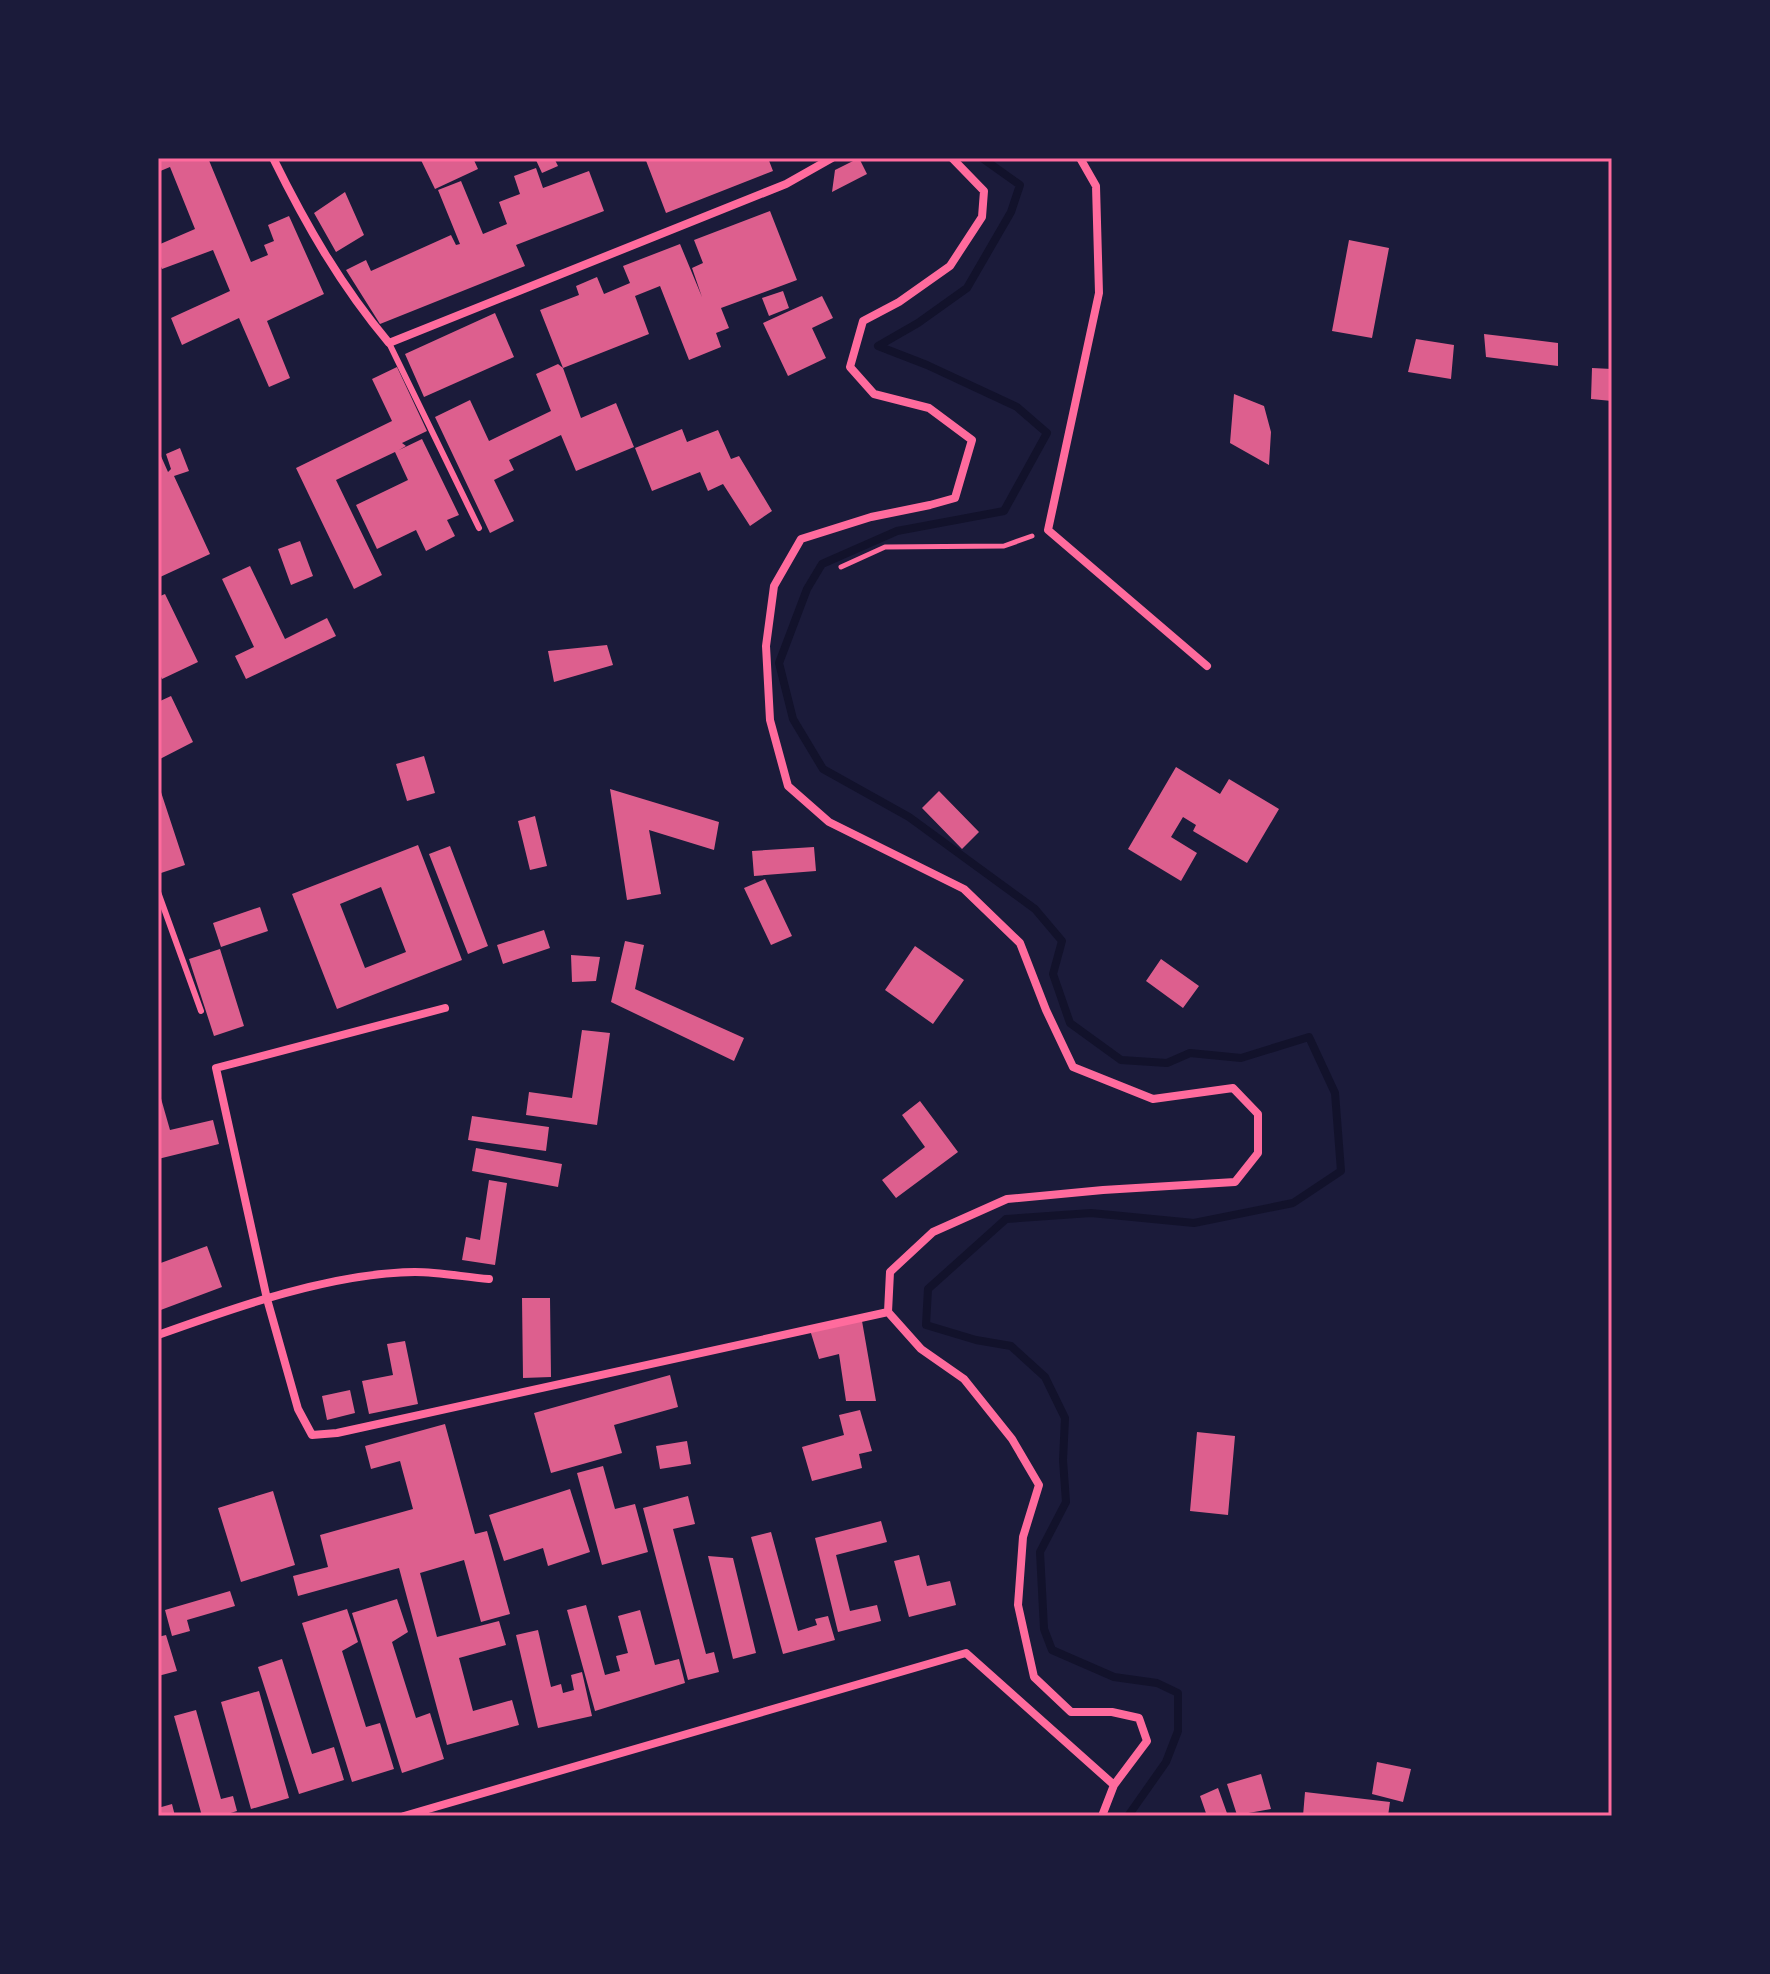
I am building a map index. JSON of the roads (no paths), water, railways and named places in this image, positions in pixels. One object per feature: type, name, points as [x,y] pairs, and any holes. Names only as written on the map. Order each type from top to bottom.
[{"type":"street","points":[[273,158],[322,251],[357,305],[389,343],[786,184],[832,158]]},
{"type":"street","points":[[952,158],[984,191],[982,217],[950,266],[899,302],[863,321],[850,367],[874,394],[929,408],[972,440],[955,498],[871,517],[801,539],[774,586],[766,646],[770,720],[788,786],[829,822],[964,889],[1020,943],[1046,1010],[1073,1067],[1153,1099],[1233,1088],[1258,1114],[1258,1153],[1235,1182],[1007,1199],[933,1232],[890,1272],[888,1312],[921,1349],[964,1379],[1012,1439],[1039,1485],[1023,1537],[1018,1605],[1034,1677],[1071,1712],[1112,1712],[1139,1718],[1147,1741],[1114,1785],[1102,1816]]},
{"type":"street","points":[[1080,158],[1096,186],[1099,293],[1048,530],[1207,666]]},
{"type":"street","points":[[445,1008],[216,1068],[267,1299],[298,1409],[312,1435],[337,1433],[888,1312]]},
{"type":"street","points":[[158,1335],[234,1308],[346,1280],[415,1272],[489,1279]]},
{"type":"street","points":[[404,1816],[966,1653],[1114,1785]]},
{"type":"lane","points":[[389,343],[479,528]]},
{"type":"lane","points":[[158,892],[201,1011]]},
{"type":"waterway","points":[[982,158],[1020,185],[1011,212],[967,288],[918,323],[878,346],[1017,407],[1047,433],[1004,511],[897,531],[822,564],[807,589],[779,663],[793,719],[823,769],[909,817],[1035,909],[1062,941],[1053,974],[1070,1023],[1121,1060],[1167,1063],[1190,1053],[1241,1058],[1309,1037],[1335,1093],[1341,1171],[1293,1203],[1194,1223],[1091,1213],[1006,1219],[928,1289],[926,1325],[976,1340],[1011,1346],[1045,1377],[1065,1418],[1063,1460],[1066,1502],[1040,1552],[1044,1629],[1052,1650],[1114,1677],[1157,1683],[1178,1693],[1178,1731],[1166,1762],[1128,1816]]}]
